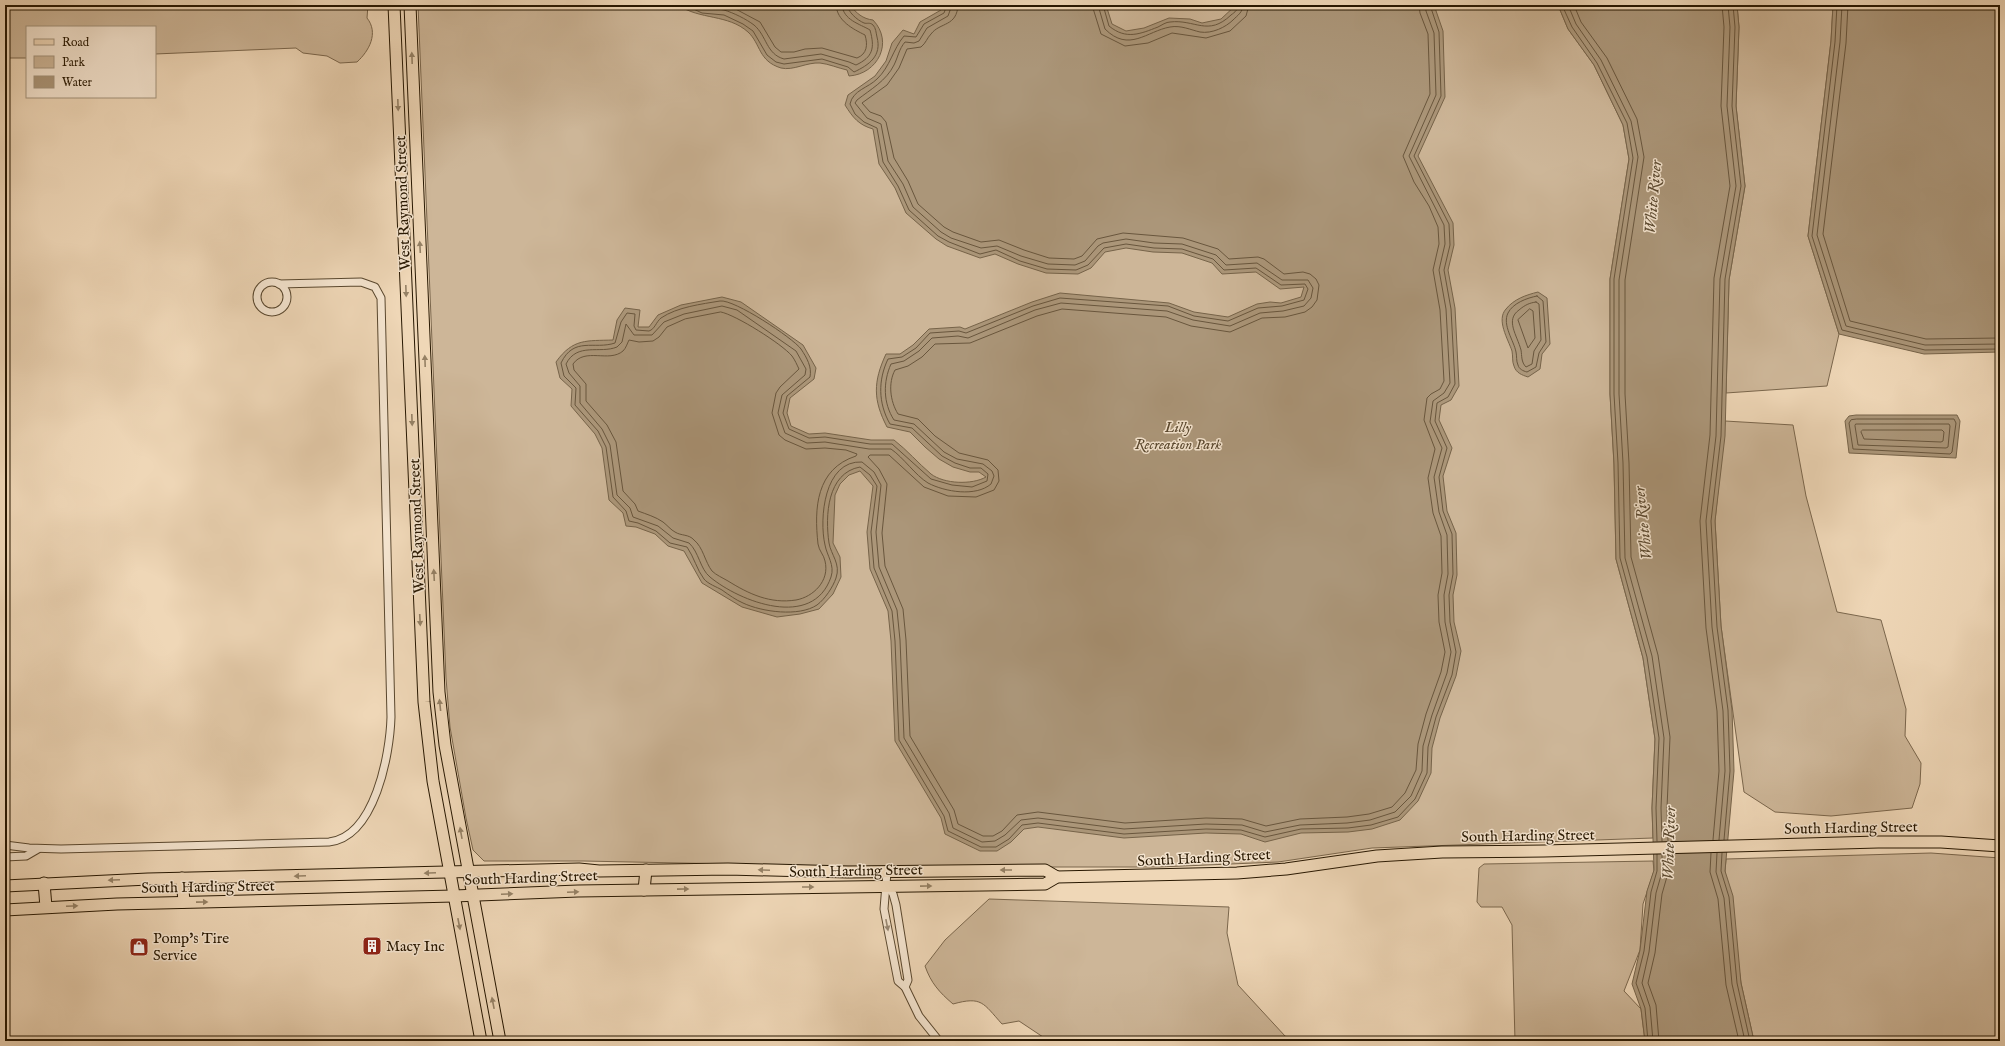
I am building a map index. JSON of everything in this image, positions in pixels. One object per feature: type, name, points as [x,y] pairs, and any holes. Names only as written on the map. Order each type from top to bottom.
[{"type":"main road","name":"West Raymond Street","points":[[394,5],[424,702],[433,781],[481,1041]]},
{"type":"main road","name":"West Raymond Street","points":[[410,5],[439,692],[445,744],[500,1041]]},
{"type":"main road","points":[[407,315],[423,314]]},
{"type":"main road","name":"South Harding Street","points":[[5,910],[184,902],[473,896],[644,890],[1045,884],[1057,877],[1225,874],[1286,869],[1415,853],[1923,841],[2000,846]]},
{"type":"main road","name":"South Harding Street","points":[[5,886],[44,883],[182,878],[579,869],[599,871],[728,869],[887,872],[1045,870],[1057,877]]},
{"type":"main road","points":[[644,890],[646,870]]},
{"type":"main road","points":[[182,878],[184,902]]},
{"type":"main road","points":[[44,883],[46,907]]},
{"type":"street","points":[[5,845],[38,849],[335,842],[354,832],[362,821],[372,802],[386,765],[391,717],[382,298],[378,290],[367,283],[279,284],[269,282],[261,287],[257,296],[259,306],[269,312],[278,311],[285,304],[286,293],[279,284]]},
{"type":"street","points":[[286,293],[300,283]]},
{"type":"street","points":[[5,857],[26,856],[38,849]]},
{"type":"street","points":[[887,872],[884,909],[898,981],[905,987],[919,1016],[939,1041]]},
{"type":"street","points":[[887,886],[893,894],[896,905],[908,980],[905,987]]},
{"type":"green space","points":[[5,5],[368,5],[367,18],[371,24],[372,30],[369,47],[357,62],[340,63],[327,56],[303,53],[296,48],[156,54],[156,26],[26,26],[26,58],[5,58]]},
{"type":"green space","name":"Lilly Recreation Park","points":[[418,5],[1558,5],[1568,29],[1594,65],[1623,125],[1629,159],[1610,279],[1610,394],[1614,464],[1616,559],[1643,658],[1655,739],[1652,808],[1653,838],[1372,848],[1278,862],[1160,867],[879,867],[583,861],[484,861],[473,850],[466,818],[450,727],[446,678]]},
{"type":"green space","points":[[1737,5],[1833,5],[1831,41],[1808,236],[1839,334],[1827,386],[1726,393],[1729,280],[1745,186],[1736,106],[1739,27]]},
{"type":"green space","points":[[1725,421],[1793,425],[1806,496],[1837,612],[1881,620],[1906,709],[1905,736],[1921,763],[1920,784],[1912,808],[1831,816],[1775,812],[1744,792],[1721,626],[1715,521]]},
{"type":"green space","points":[[1931,853],[2000,858],[2000,1041],[1754,1041],[1741,983],[1725,871],[1726,859]]},
{"type":"green space","points":[[1653,861],[1654,871],[1643,904],[1640,950],[1624,991],[1641,1009],[1645,1041],[1515,1041],[1512,925],[1502,907],[1481,907],[1477,902],[1479,868],[1484,864]]},
{"type":"green space","points":[[989,899],[1229,907],[1227,933],[1238,985],[1285,1036],[1293,1041],[1049,1041],[1019,1021],[1002,1024],[986,1006],[976,1001],[953,1004],[936,987],[925,966],[945,940]]},
{"type":"water","points":[[678,5],[850,5],[860,15],[873,20],[879,29],[882,38],[880,56],[868,70],[849,76],[847,70],[820,63],[786,69],[781,68],[774,65],[764,57],[752,37],[740,26],[732,22],[695,13]]},
{"type":"water","points":[[944,5],[1106,5],[1112,24],[1126,31],[1144,28],[1169,18],[1190,19],[1202,23],[1221,19],[1236,5],[1434,5],[1443,31],[1445,97],[1418,156],[1453,223],[1454,245],[1448,270],[1455,308],[1459,386],[1451,400],[1441,405],[1439,420],[1452,448],[1443,476],[1447,511],[1456,533],[1457,575],[1453,595],[1454,622],[1461,651],[1456,676],[1440,718],[1432,748],[1431,773],[1418,801],[1400,820],[1372,829],[1348,832],[1301,833],[1265,842],[1241,834],[1206,833],[1124,838],[1038,827],[1024,829],[1011,842],[997,851],[980,851],[945,834],[941,818],[895,741],[891,641],[888,611],[870,569],[867,532],[873,486],[860,471],[849,475],[840,484],[835,495],[833,543],[840,557],[841,577],[833,594],[819,609],[800,614],[777,617],[742,607],[702,583],[684,551],[668,546],[655,534],[636,527],[626,526],[623,513],[609,500],[602,448],[595,434],[571,406],[572,389],[560,378],[556,362],[568,349],[581,342],[613,340],[617,320],[625,308],[640,310],[638,327],[649,327],[658,315],[681,305],[722,297],[741,302],[803,345],[816,368],[814,379],[790,398],[787,413],[791,426],[809,434],[825,433],[871,440],[894,440],[931,474],[943,480],[966,482],[980,480],[986,477],[979,472],[970,472],[953,467],[939,459],[910,432],[887,427],[879,408],[876,391],[877,382],[886,354],[900,354],[913,345],[929,329],[960,327],[965,329],[1032,302],[1060,293],[1169,303],[1194,312],[1228,317],[1257,304],[1270,302],[1281,303],[1301,297],[1304,287],[1280,289],[1256,272],[1222,274],[1212,263],[1182,253],[1153,252],[1126,248],[1105,252],[1091,268],[1078,274],[1046,273],[1018,264],[995,254],[980,258],[947,246],[936,239],[906,213],[895,188],[879,164],[873,129],[857,120],[845,105],[848,95],[875,76],[886,61],[892,43],[903,30],[914,34],[920,22],[941,10]]},
{"type":"water","name":"White River","points":[[1558,5],[1737,5],[1739,27],[1736,106],[1745,186],[1729,280],[1725,436],[1715,521],[1721,626],[1732,710],[1734,771],[1725,871],[1733,896],[1741,983],[1754,1041],[1645,1041],[1641,1009],[1632,984],[1640,950],[1647,891],[1654,870],[1652,808],[1655,739],[1643,658],[1616,559],[1614,464],[1610,394],[1610,279],[1629,159],[1623,125],[1594,65],[1568,29]]},
{"type":"water","points":[[1833,5],[2000,5],[2000,352],[1924,354],[1839,334],[1808,236],[1831,41]]},
{"type":"water","points":[[1538,292],[1547,298],[1550,344],[1542,354],[1540,369],[1528,377],[1520,373],[1515,368],[1512,351],[1502,324],[1502,319],[1503,313],[1516,300]]},
{"type":"water","points":[[1957,415],[1960,421],[1956,458],[1849,453],[1845,421],[1849,416]]},
{"type":"place","name":"Macy Inc","points":[[372,946]]},
{"type":"place","name":"Pomp's Tire Service","points":[[139,947]]}]
